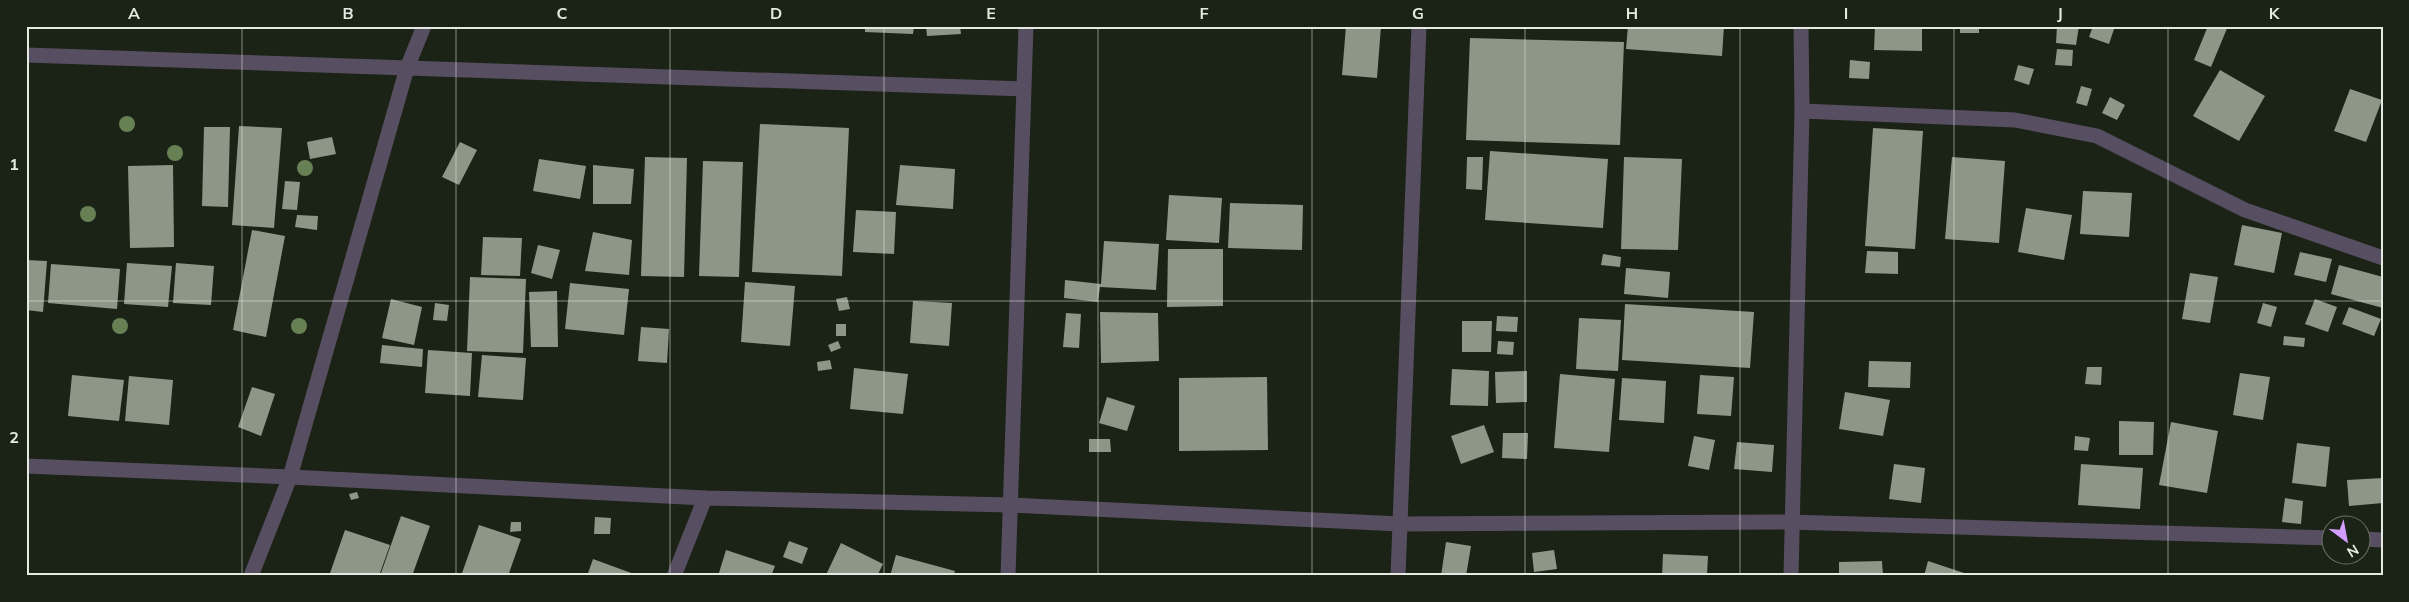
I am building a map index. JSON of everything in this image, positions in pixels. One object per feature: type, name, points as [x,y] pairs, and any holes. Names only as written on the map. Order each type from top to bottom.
[{"type":"street","points":[[251,576],[290,477],[407,68],[424,26]]},
{"type":"street","points":[[1008,576],[1026,26]]},
{"type":"street","points":[[1398,576],[1419,26]]},
{"type":"street","points":[[1791,576],[1790,522],[1802,112],[1801,26]]},
{"type":"street","points":[[26,55],[1024,88]]},
{"type":"street","points":[[1802,112],[2015,120],[2096,136],[2245,210],[2383,258]]},
{"type":"street","points":[[26,466],[705,498],[1010,505],[1400,524],[1790,522],[2322,538]]},
{"type":"street","points":[[674,576],[705,498]]},
{"type":"building","points":[[865,26],[914,26],[913,34],[865,32]]},
{"type":"building","points":[[926,26],[960,26],[961,34],[927,36]]},
{"type":"building","points":[[1346,26],[1381,26],[1377,78],[1342,75]]},
{"type":"building","points":[[1628,26],[1724,26],[1722,56],[1626,49]]},
{"type":"building","points":[[1875,26],[1922,26],[1922,51],[1874,50]]},
{"type":"building","points":[[1960,26],[1979,26],[1979,33],[1960,33]]},
{"type":"building","points":[[2057,26],[2079,26],[2076,45],[2056,43]]},
{"type":"building","points":[[2093,26],[2115,26],[2109,44],[2089,37]]},
{"type":"building","points":[[2208,26],[2228,26],[2211,67],[2194,60]]},
{"type":"building","points":[[1470,38],[1624,42],[1620,145],[1466,140]]},
{"type":"building","points":[[2057,49],[2073,50],[2072,66],[2055,65]]},
{"type":"building","points":[[1850,60],[1870,62],[1869,79],[1849,78]]},
{"type":"building","points":[[2018,65],[2034,69],[2029,85],[2014,80]]},
{"type":"building","points":[[2220,70],[2265,96],[2239,141],[2193,116]]},
{"type":"building","points":[[2081,86],[2092,89],[2087,106],[2076,103]]},
{"type":"building","points":[[2350,89],[2382,100],[2366,142],[2334,131]]},
{"type":"building","points":[[2110,97],[2125,105],[2117,120],[2102,113]]},
{"type":"building","points":[[760,124],[849,128],[842,276],[752,272]]},
{"type":"building","points":[[239,126],[282,128],[274,228],[232,225]]},
{"type":"building","points":[[204,127],[230,127],[228,207],[202,206]]},
{"type":"building","points":[[1873,128],[1923,131],[1915,249],[1865,246]]},
{"type":"building","points":[[332,137],[336,154],[310,159],[307,142]]},
{"type":"building","points":[[460,142],[477,150],[459,185],[442,177]]},
{"type":"building","points":[[1490,151],[1608,159],[1603,228],[1485,220]]},
{"type":"building","points":[[645,157],[687,158],[684,277],[641,276]]},
{"type":"building","points":[[1467,157],[1483,157],[1482,190],[1466,189]]},
{"type":"building","points":[[1624,157],[1682,159],[1678,250],[1621,249]]},
{"type":"building","points":[[1952,157],[2005,161],[1999,243],[1945,239]]},
{"type":"building","points":[[539,159],[586,166],[580,199],[533,191]]},
{"type":"building","points":[[703,161],[743,162],[739,277],[699,276]]},
{"type":"building","points":[[173,165],[174,247],[130,248],[128,166]]},
{"type":"building","points":[[593,165],[634,169],[631,204],[593,204]]},
{"type":"building","points":[[900,165],[955,169],[953,209],[896,205]]},
{"type":"building","points":[[285,181],[300,182],[297,210],[282,209]]},
{"type":"building","points":[[2083,191],[2132,193],[2129,237],[2080,234]]},
{"type":"building","points":[[1169,195],[1222,198],[1219,243],[1166,240]]},
{"type":"building","points":[[1230,203],[1303,205],[1302,250],[1228,248]]},
{"type":"building","points":[[2026,208],[2072,215],[2064,260],[2018,252]]},
{"type":"building","points":[[856,210],[896,212],[894,254],[853,252]]},
{"type":"building","points":[[297,215],[318,216],[317,230],[295,227]]},
{"type":"building","points":[[2242,225],[2282,233],[2274,273],[2234,265]]},
{"type":"building","points":[[252,230],[285,236],[266,337],[233,330]]},
{"type":"building","points":[[593,232],[632,240],[629,275],[585,271]]},
{"type":"building","points":[[483,237],[522,238],[520,276],[481,275]]},
{"type":"building","points":[[1104,241],[1159,244],[1156,290],[1100,287],[1098,302],[1064,298],[1065,280],[1101,284]]},
{"type":"building","points":[[538,245],[560,250],[552,279],[531,273]]},
{"type":"building","points":[[1168,249],[1223,249],[1223,306],[1167,307]]},
{"type":"building","points":[[1867,251],[1898,252],[1898,274],[1865,273]]},
{"type":"building","points":[[2300,252],[2332,259],[2326,282],[2294,275]]},
{"type":"building","points":[[1603,254],[1621,257],[1620,267],[1601,265]]},
{"type":"building","points":[[26,260],[47,261],[43,312],[26,310]]},
{"type":"building","points":[[127,263],[172,266],[168,307],[124,304]]},
{"type":"building","points":[[176,263],[214,266],[211,305],[173,303]]},
{"type":"building","points":[[51,264],[120,269],[117,309],[48,303]]},
{"type":"building","points":[[2339,265],[2383,277],[2383,308],[2331,294]]},
{"type":"building","points":[[1626,268],[1670,272],[1668,298],[1624,294]]},
{"type":"building","points":[[2190,273],[2218,277],[2210,323],[2182,319]]},
{"type":"building","points":[[470,277],[526,279],[523,353],[467,351]]},
{"type":"building","points":[[745,282],[795,286],[790,346],[741,342]]},
{"type":"building","points":[[570,283],[629,289],[624,335],[565,329]]},
{"type":"building","points":[[557,291],[558,347],[531,347],[529,292]]},
{"type":"building","points":[[847,297],[850,309],[839,311],[836,299]]},
{"type":"building","points":[[391,299],[422,307],[414,345],[382,338]]},
{"type":"building","points":[[2315,299],[2337,307],[2328,332],[2305,324]]},
{"type":"building","points":[[913,301],[952,303],[949,346],[910,343]]},
{"type":"building","points":[[435,303],[449,305],[447,321],[433,320]]},
{"type":"building","points":[[2263,303],[2277,307],[2271,327],[2257,323]]},
{"type":"building","points":[[1625,304],[1754,312],[1750,368],[1622,360]]},
{"type":"building","points":[[2349,307],[2381,319],[2374,336],[2342,324]]},
{"type":"building","points":[[1100,312],[1158,313],[1159,361],[1101,363]]},
{"type":"building","points":[[1066,313],[1081,314],[1079,348],[1063,347]]},
{"type":"building","points":[[1497,316],[1518,317],[1517,332],[1496,331]]},
{"type":"building","points":[[1579,318],[1621,320],[1618,371],[1576,369]]},
{"type":"building","points":[[1462,321],[1492,321],[1491,352],[1462,352]]},
{"type":"building","points":[[836,324],[846,324],[846,336],[836,336]]},
{"type":"building","points":[[641,327],[669,329],[667,363],[638,361]]},
{"type":"building","points":[[2284,336],[2305,338],[2304,347],[2283,345]]},
{"type":"building","points":[[838,341],[841,348],[831,352],[828,345]]},
{"type":"building","points":[[1498,341],[1514,342],[1513,355],[1497,354]]},
{"type":"building","points":[[382,345],[423,349],[422,367],[380,363]]},
{"type":"building","points":[[428,350],[472,353],[470,396],[425,393]]},
{"type":"building","points":[[482,355],[526,358],[523,400],[478,397]]},
{"type":"building","points":[[830,360],[832,369],[818,371],[817,362]]},
{"type":"building","points":[[1869,361],[1911,362],[1910,388],[1868,387]]},
{"type":"building","points":[[2087,367],[2102,367],[2101,385],[2085,384]]},
{"type":"building","points":[[854,368],[908,374],[903,414],[850,409]]},
{"type":"building","points":[[1452,369],[1489,371],[1488,406],[1450,405]]},
{"type":"building","points":[[1527,371],[1527,402],[1496,403],[1495,372]]},
{"type":"building","points":[[2240,373],[2270,377],[2263,420],[2233,415]]},
{"type":"building","points":[[1560,374],[1615,379],[1609,452],[1554,448]]},
{"type":"building","points":[[72,375],[124,380],[119,421],[68,416]]},
{"type":"building","points":[[1700,375],[1734,377],[1731,416],[1697,414]]},
{"type":"building","points":[[129,376],[173,380],[169,425],[125,421]]},
{"type":"building","points":[[1267,377],[1268,450],[1179,451],[1179,378]]},
{"type":"building","points":[[1622,378],[1666,381],[1664,423],[1619,420]]},
{"type":"building","points":[[252,387],[275,394],[261,436],[238,427]]},
{"type":"building","points":[[1845,392],[1890,400],[1883,436],[1839,429]]},
{"type":"building","points":[[1107,397],[1135,406],[1127,431],[1099,423]]},
{"type":"building","points":[[2119,421],[2154,422],[2153,455],[2119,455]]},
{"type":"building","points":[[2171,422],[2218,431],[2207,493],[2159,485]]},
{"type":"building","points":[[1484,425],[1494,452],[1461,464],[1451,436]]},
{"type":"building","points":[[1503,433],[1528,433],[1527,459],[1502,458]]},
{"type":"building","points":[[1694,436],[1715,440],[1709,470],[1688,466]]},
{"type":"building","points":[[2075,436],[2090,438],[2088,451],[2074,450]]},
{"type":"building","points":[[1089,439],[1110,439],[1111,452],[1089,452]]},
{"type":"building","points":[[1737,442],[1774,445],[1772,472],[1734,469]]},
{"type":"building","points":[[2297,443],[2330,447],[2326,487],[2292,483]]},
{"type":"building","points":[[1894,464],[1925,468],[1921,503],[1889,499]]},
{"type":"building","points":[[2081,464],[2143,468],[2140,509],[2078,505]]},
{"type":"building","points":[[2383,478],[2383,503],[2349,506],[2347,480]]},
{"type":"building","points":[[357,492],[359,498],[351,500],[349,494]]},
{"type":"building","points":[[2285,498],[2303,501],[2301,524],[2282,522]]},
{"type":"building","points":[[401,516],[430,526],[412,576],[380,576]]},
{"type":"building","points":[[595,517],[611,518],[610,534],[594,534]]},
{"type":"building","points":[[511,522],[521,522],[521,531],[510,532]]},
{"type":"building","points":[[479,525],[521,539],[508,576],[461,576]]},
{"type":"building","points":[[345,530],[390,545],[379,576],[329,576]]},
{"type":"building","points":[[789,541],[808,548],[802,564],[783,557]]},
{"type":"building","points":[[1446,542],[1471,546],[1466,576],[1441,576]]},
{"type":"building","points":[[841,543],[883,564],[877,576],[826,575]]},
{"type":"building","points":[[726,550],[775,566],[771,576],[718,576]]},
{"type":"building","points":[[1554,550],[1557,569],[1534,572],[1532,553]]},
{"type":"building","points":[[1663,554],[1708,556],[1707,576],[1662,576]]},
{"type":"building","points":[[896,555],[955,571],[953,576],[890,576]]},
{"type":"building","points":[[593,559],[634,574],[634,576],[587,576]]},
{"type":"building","points":[[1882,561],[1883,576],[1839,576],[1839,562]]},
{"type":"building","points":[[1928,561],[1964,573],[1964,576],[1924,576]]}]
